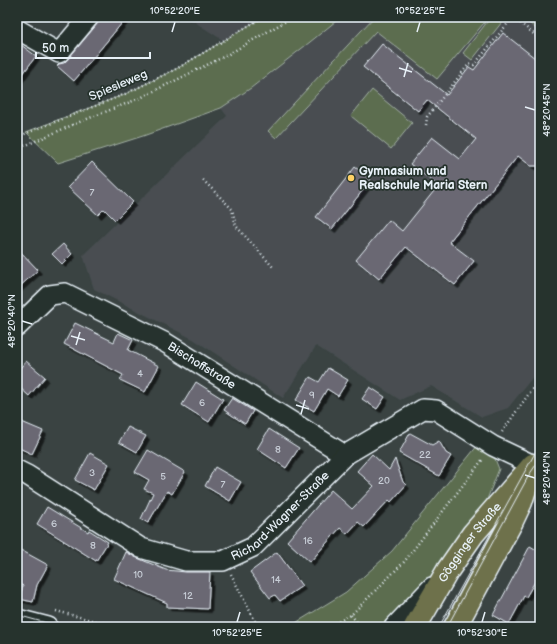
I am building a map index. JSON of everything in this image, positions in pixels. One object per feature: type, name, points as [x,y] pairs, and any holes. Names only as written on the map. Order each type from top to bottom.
[{"type":"main road","name":"Gögginger Straße","points":[[415,627],[448,570],[473,534],[536,458]]},
{"type":"main road","name":"Gögginger Straße","points":[[455,627],[495,554],[521,502],[536,458]]},
{"type":"street","points":[[17,29],[59,53],[90,17]]},
{"type":"street","name":"Bischoffstraße","points":[[17,328],[50,295],[65,293],[166,343],[345,455]]},
{"type":"street","name":"Richard-Wagner-Straße","points":[[17,470],[141,548],[186,561],[224,561],[253,547],[345,455],[423,409],[436,410],[493,446],[536,458]]},
{"type":"street","points":[[443,627],[536,458]]},
{"type":"street","points":[[394,627],[448,570]]},
{"type":"street","points":[[17,619],[48,618]]},
{"type":"path","name":"Spiesleweg","points":[[17,136],[123,95],[178,68],[263,17]]},
{"type":"path","points":[[17,149],[76,123],[138,100],[227,56],[293,17]]},
{"type":"path","points":[[426,125],[427,117],[469,64],[474,64],[513,17],[540,39]]},
{"type":"path","points":[[203,180],[232,208],[236,226],[273,267]]},
{"type":"path","points":[[328,627],[351,615],[404,562],[493,446],[540,378]]},
{"type":"path","points":[[224,561],[258,627]]},
{"type":"path","points":[[351,615],[361,627]]},
{"type":"path","points":[[48,618],[119,627]]},
{"type":"shaded area","points":[[187,17],[263,17],[224,41]]},
{"type":"shaded area","name":"Gymnasium und Realschule Maria Stern","points":[[341,17],[540,17],[540,368],[508,408],[482,417],[431,386],[400,400],[316,346],[283,398],[193,339],[94,289],[83,255],[227,116],[221,108],[251,88]]},
{"type":"green space","points":[[263,17],[341,17],[251,88],[221,108],[143,136],[58,163],[26,132],[123,95],[178,68]]},
{"type":"green space","points":[[374,17],[489,17],[437,79],[376,31],[276,138],[268,131]]},
{"type":"green space","points":[[491,17],[506,17],[472,60],[463,53]]},
{"type":"green space","points":[[522,17],[540,17],[540,32]]},
{"type":"green space","points":[[372,90],[412,123],[391,149],[351,116]]},
{"type":"green space","points":[[478,445],[493,454],[499,469],[484,507],[405,610],[387,627],[289,627],[346,592],[392,551]]},
{"type":"building","points":[[100,17],[127,17],[74,81],[57,66],[67,60],[97,24]]},
{"type":"building","points":[[503,33],[540,62],[540,166],[531,166],[518,156],[449,242],[474,261],[455,285],[406,247],[379,279],[356,260],[389,220],[402,231],[438,186],[410,164],[432,137],[460,159],[476,139],[427,100],[418,111],[363,67],[382,44],[447,95],[469,67],[474,70]]},
{"type":"building","points":[[17,42],[36,56],[17,82]]},
{"type":"building","points":[[92,162],[133,202],[115,220],[104,209],[98,215],[68,187]]},
{"type":"building","points":[[355,167],[371,180],[332,229],[316,217]]},
{"type":"building","points":[[63,244],[72,254],[62,264],[52,254]]},
{"type":"building","points":[[17,248],[38,270],[17,289]]},
{"type":"building","points":[[75,323],[114,342],[118,333],[133,340],[128,350],[159,366],[145,392],[120,380],[123,375],[64,344]]},
{"type":"building","points":[[26,361],[45,377],[29,396],[17,385],[17,372]]},
{"type":"building","points":[[328,368],[348,380],[338,396],[327,389],[314,411],[296,400],[310,377],[319,382]]},
{"type":"building","points":[[196,382],[223,399],[209,422],[182,405]]},
{"type":"building","points":[[370,387],[385,397],[377,409],[362,399]]},
{"type":"building","points":[[232,398],[253,411],[245,424],[224,410]]},
{"type":"building","points":[[17,420],[43,431],[32,454],[17,447]]},
{"type":"building","points":[[128,427],[146,436],[137,452],[119,442]]},
{"type":"building","points":[[269,429],[299,448],[286,468],[257,449]]},
{"type":"building","points":[[410,433],[432,445],[439,441],[446,453],[451,456],[439,476],[399,453]]},
{"type":"building","points":[[148,450],[185,472],[172,494],[167,491],[148,523],[141,519],[153,493],[144,489],[149,480],[135,472]]},
{"type":"building","points":[[90,453],[109,464],[94,490],[75,480]]},
{"type":"building","points":[[372,454],[389,470],[395,459],[403,482],[406,485],[391,502],[389,500],[364,527],[358,522],[347,534],[340,528],[310,562],[287,541],[331,490],[352,509],[374,486],[357,471]]},
{"type":"building","points":[[215,467],[241,482],[230,501],[205,486]]},
{"type":"building","points":[[47,507],[88,532],[89,530],[108,542],[96,561],[37,524]]},
{"type":"building","points":[[530,546],[540,552],[540,573],[526,597],[524,596],[509,624],[493,615]]},
{"type":"building","points":[[17,548],[48,565],[37,585],[33,602],[19,599],[23,586],[17,582]]},
{"type":"building","points":[[126,552],[166,570],[210,572],[208,609],[167,607],[167,603],[114,579]]},
{"type":"building","points":[[277,552],[302,586],[280,601],[275,595],[270,598],[250,572]]},
{"type":"tram line","points":[[439,627],[540,444]]},
{"type":"tram line","points":[[447,627],[529,475],[540,459]]},
{"type":"tram line","points":[[17,615],[61,627]]},
{"type":"tram line","points":[[17,622],[35,627]]},
{"type":"place","name":"Gymnasium und Realschule Maria Stern","points":[[351,178]]}]
